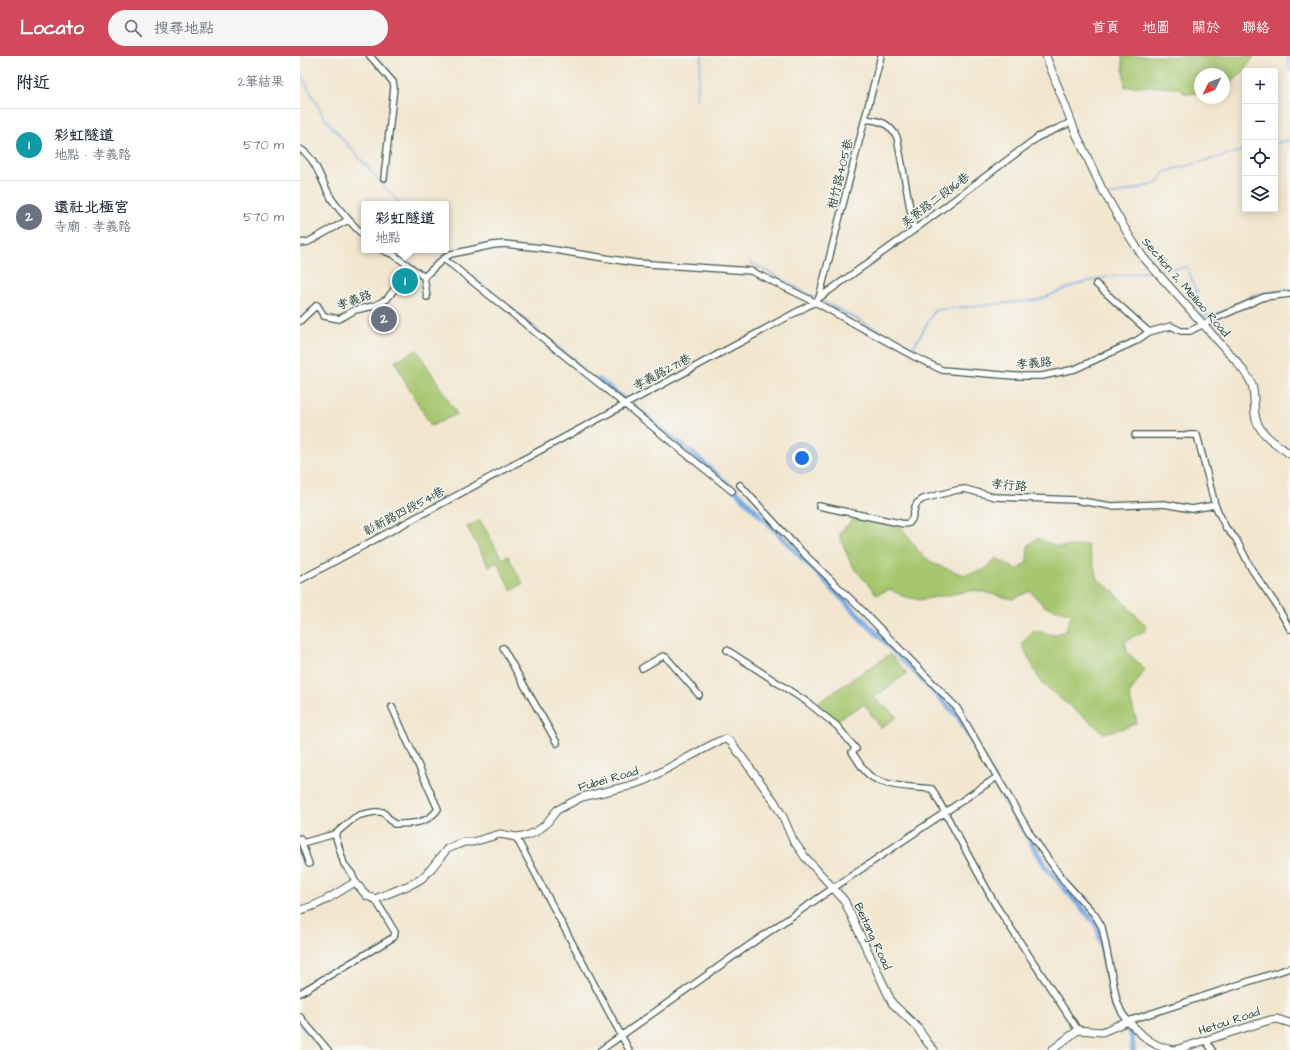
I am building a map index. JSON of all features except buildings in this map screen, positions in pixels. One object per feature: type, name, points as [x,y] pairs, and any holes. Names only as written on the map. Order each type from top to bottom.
[{"type":"street","points":[[370,56],[393,82],[394,87],[384,178]]},
{"type":"street","name":"柑竹路405巷","points":[[817,300],[881,56]]},
{"type":"street","name":"Section 2, Meiliao Road","points":[[1046,56],[1072,122],[1101,187],[1128,234],[1143,257],[1236,361],[1252,384],[1254,412],[1260,428],[1270,440],[1290,454]]},
{"type":"street","points":[[865,119],[881,121],[888,125],[897,137],[914,230]]},
{"type":"street","name":"美寮路二段116巷","points":[[817,300],[914,230],[1038,137],[1072,122]]},
{"type":"street","points":[[300,149],[310,156],[329,194],[348,220],[361,233]]},
{"type":"street","points":[[300,243],[308,242],[348,220]]},
{"type":"street","name":"孝義路","points":[[443,259],[456,253],[504,244],[556,250],[636,263],[690,268],[743,269],[751,271],[817,300],[915,357],[942,370],[1014,376],[1042,376],[1075,368],[1136,341],[1149,332],[1171,326],[1181,331],[1190,331],[1264,297],[1290,294]]},
{"type":"street","points":[[389,253],[424,277],[427,297]]},
{"type":"street","points":[[424,277],[443,259],[452,265],[732,491]]},
{"type":"street","name":"孝義路","points":[[300,321],[317,306],[324,316],[339,319],[355,310],[374,306],[387,299],[411,267]]},
{"type":"street","points":[[1096,284],[1149,332]]},
{"type":"street","name":"孝義路271巷","points":[[519,461],[817,300]]},
{"type":"street","points":[[1135,435],[1197,435],[1215,504],[1226,528],[1236,539],[1252,570],[1275,603],[1290,629]]},
{"type":"street","name":"彰新路四段541巷","points":[[300,580],[519,461]]},
{"type":"street","points":[[740,485],[796,545],[862,610],[957,708],[1031,836],[1064,881],[1095,915],[1102,927],[1117,1001],[1122,1013],[1128,1021]]},
{"type":"street","name":"孝行路","points":[[820,506],[904,524],[909,523],[912,519],[915,507],[922,499],[965,489],[995,496],[1075,500],[1111,506],[1164,504],[1192,509],[1215,504]]},
{"type":"street","points":[[503,648],[557,742]]},
{"type":"street","points":[[728,650],[807,702],[837,726],[868,774],[876,780],[884,783],[932,789],[995,904],[1078,1030]]},
{"type":"street","points":[[642,668],[663,656],[666,657],[700,695]]},
{"type":"street","points":[[309,864],[301,840],[335,834],[354,818],[360,815],[383,812],[394,824],[412,824],[432,817],[438,809],[392,707]]},
{"type":"street","name":"Beitang Road","points":[[698,752],[719,741],[726,739],[731,742],[774,802],[783,817],[793,840],[804,857],[844,900],[892,1003],[917,1027],[934,1050]]},
{"type":"street","name":"Fubei Road","points":[[375,899],[421,879],[447,849],[464,842],[473,842],[500,834],[516,837],[537,831],[545,825],[557,810],[582,797],[646,780],[698,752]]},
{"type":"street","points":[[601,1050],[748,946],[997,777]]},
{"type":"street","points":[[300,993],[394,937],[395,932],[375,899],[367,896],[355,882],[352,874],[344,864],[335,834]]},
{"type":"street","points":[[516,837],[629,1050]]},
{"type":"street","points":[[300,910],[327,900],[355,882]]},
{"type":"street","points":[[1052,1050],[1078,1030],[1102,1032],[1128,1021],[1290,968]]},
{"type":"street","points":[[300,1017],[328,1050]]},
{"type":"street","name":"Hetou Road","points":[[1128,1021],[1144,1038],[1153,1044],[1162,1048],[1174,1050],[1270,1020],[1277,1019],[1290,1023]]},
{"type":"street","points":[[1205,1040],[1212,1050]]},
{"type":"green space","points":[[1122,56],[1254,56],[1246,68],[1242,68],[1242,74],[1230,83],[1230,68],[1194,68],[1194,93],[1185,94],[1179,88],[1139,86],[1125,87]]},
{"type":"green space","points":[[417,350],[457,414],[431,426],[395,361]]},
{"type":"green space","points":[[853,519],[901,527],[920,553],[934,564],[964,575],[984,570],[996,558],[1017,570],[1027,562],[1028,546],[1037,538],[1058,547],[1087,545],[1098,579],[1114,592],[1146,626],[1146,630],[1125,641],[1127,652],[1145,669],[1129,695],[1137,722],[1128,727],[1104,733],[1041,683],[1022,644],[1034,630],[1054,635],[1065,631],[1072,614],[1044,606],[1030,591],[1013,599],[975,590],[920,600],[902,596],[890,589],[877,595],[851,564],[839,534]]},
{"type":"green space","points":[[480,520],[502,559],[508,556],[523,584],[511,590],[497,562],[489,567],[467,527]]},
{"type":"green space","points":[[890,654],[907,673],[874,698],[897,717],[881,728],[864,704],[835,721],[813,706]]},
{"type":"waterway","points":[[696,99],[702,56]]},
{"type":"waterway","points":[[1287,56],[1290,71]]},
{"type":"waterway","points":[[300,73],[325,119],[397,201]]},
{"type":"waterway","points":[[1278,142],[1290,140]]},
{"type":"waterway","points":[[1112,195],[1158,183],[1164,172],[1242,151]]},
{"type":"waterway","points":[[449,257],[585,369]]},
{"type":"waterway","points":[[750,262],[817,299]]},
{"type":"waterway","points":[[1157,270],[1187,267],[1197,293],[1203,317],[1231,309],[1253,295],[1290,289]]},
{"type":"waterway","points":[[820,300],[913,348],[935,310],[1038,300],[1078,284],[1102,278],[1152,271]]},
{"type":"waterway","points":[[599,380],[694,455],[738,493],[958,716],[1001,793],[1046,867],[1095,923],[1098,929],[1113,1004],[1132,1037],[1133,1050]]},
{"type":"waterway","points":[[300,1025],[321,1050]]},
{"type":"place","name":"彩虹隧道","points":[[405,281]]},
{"type":"place","name":"還社北極宮","points":[[384,319]]}]
